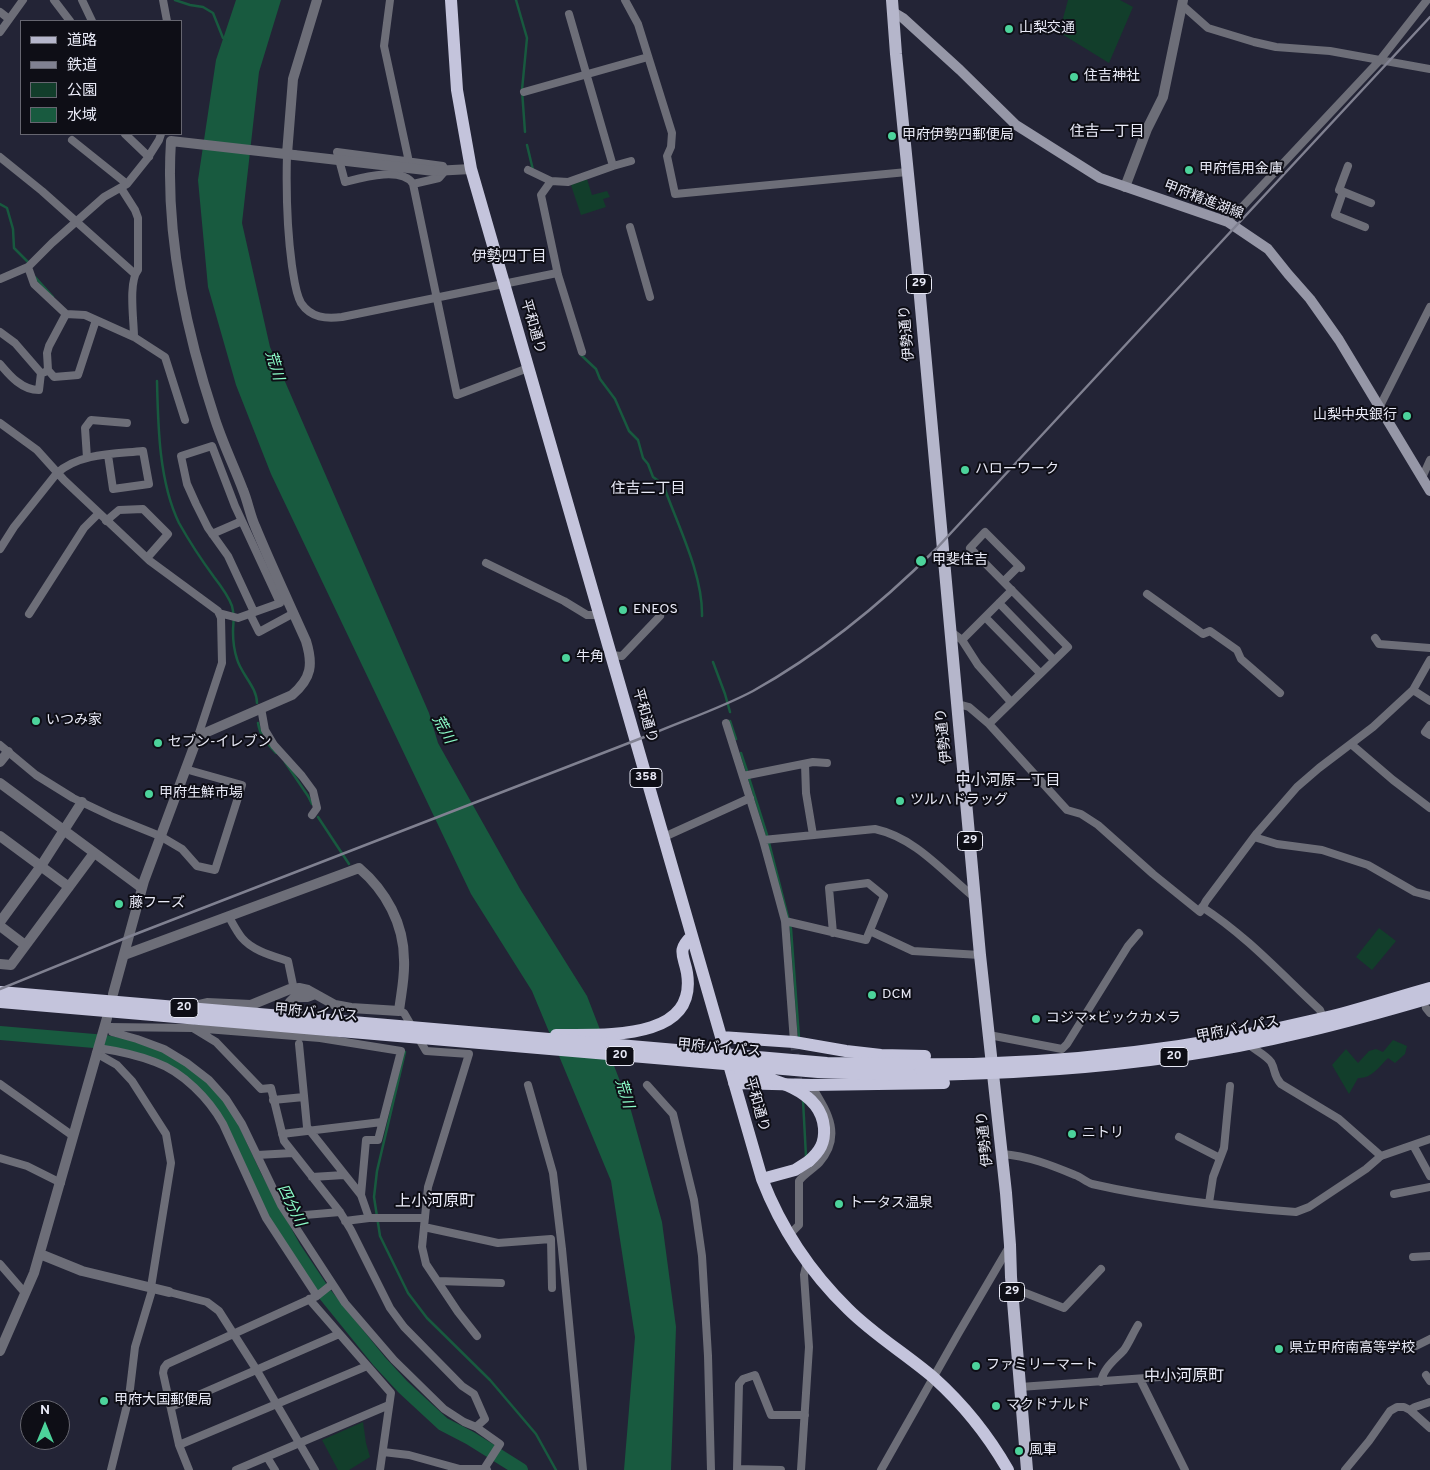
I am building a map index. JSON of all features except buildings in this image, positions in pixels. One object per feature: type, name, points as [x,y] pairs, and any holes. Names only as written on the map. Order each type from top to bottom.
[{"type":"highway","name":"平和通り","points":[[451,0],[457,90],[471,169],[762,1179],[773,1206],[807,1262],[848,1309],[866,1326],[934,1378],[964,1407],[978,1423],[1008,1470]]},
{"type":"highway","points":[[504,1036],[600,1034],[640,1031],[674,1018],[681,1008],[688,986],[687,973],[681,951],[682,946],[692,936]]},
{"type":"highway","points":[[1329,1017],[1364,1000],[1430,980]]},
{"type":"highway","name":"甲府バイパス","points":[[0,1002],[26,1000],[183,1008],[912,1070],[936,1064],[989,1070],[1190,1044],[1329,1017],[1430,988]]},
{"type":"highway","name":"甲府バイパス","points":[[0,992],[26,1000],[328,1030],[818,1072],[1076,1067],[1179,1056],[1248,1044],[1429,1006]]},
{"type":"highway","points":[[721,1037],[794,1042],[880,1055],[926,1056],[936,1064]]},
{"type":"highway","points":[[641,1058],[650,1064],[705,1068],[757,1076],[803,1094],[818,1107],[824,1125],[824,1139],[819,1152],[795,1170],[762,1179]]},
{"type":"highway","points":[[734,1083],[811,1085],[974,1082],[989,1070]]},
{"type":"main road","name":"甲府精進湖線","points":[[893,6],[903,18],[1016,125],[1100,178],[1228,222],[1268,249],[1310,299],[1339,340],[1427,485]]},
{"type":"main road","name":"伊勢通り","points":[[893,6],[988,1035],[989,1070],[1002,1154],[1027,1470]]},
{"type":"street","points":[[0,32],[23,0]]},
{"type":"street","points":[[54,0],[69,20]]},
{"type":"street","points":[[82,0],[89,20]]},
{"type":"street","points":[[163,0],[167,20]]},
{"type":"street","points":[[317,0],[294,73],[288,154],[287,204],[290,252],[297,293],[305,307],[322,318],[332,318],[557,273]]},
{"type":"street","points":[[390,0],[384,46],[409,162]]},
{"type":"street","points":[[625,0],[638,24],[672,132],[668,156],[674,194],[907,172]]},
{"type":"street","points":[[1228,222],[1380,60],[1427,0]]},
{"type":"street","points":[[1182,2],[1208,28],[1254,42],[1276,47],[1330,51],[1430,69]]},
{"type":"street","points":[[1125,188],[1147,129],[1163,97],[1182,2]]},
{"type":"street","points":[[0,12],[9,19]]},
{"type":"street","points":[[568,14],[613,166]]},
{"type":"street","points":[[524,92],[648,57]]},
{"type":"street","points":[[126,135],[149,157]]},
{"type":"street","points":[[0,279],[30,265],[104,197],[124,186],[149,157],[161,135]]},
{"type":"street","points":[[198,736],[292,695],[300,688],[310,671],[311,656],[294,613],[254,525],[244,491],[215,419],[191,336],[176,260],[170,203],[169,164],[174,139],[434,171],[471,169]]},
{"type":"street","points":[[72,140],[124,186],[138,218],[138,270],[135,274],[133,288],[134,335]]},
{"type":"street","points":[[445,171],[443,166],[337,152],[345,182],[381,174],[404,177],[411,180],[413,184],[457,395],[528,368]]},
{"type":"street","points":[[0,157],[42,191],[135,274]]},
{"type":"street","points":[[528,170],[551,181],[568,182],[631,161]]},
{"type":"street","points":[[1348,166],[1339,190],[1371,202]]},
{"type":"street","points":[[413,184],[439,178],[445,171]]},
{"type":"street","points":[[551,181],[540,195],[557,273],[582,352]]},
{"type":"street","points":[[1344,192],[1335,215],[1365,227]]},
{"type":"street","points":[[630,227],[650,297]]},
{"type":"street","points":[[30,265],[34,284],[66,314],[85,315],[134,335],[165,357],[185,420]]},
{"type":"street","points":[[1379,408],[1430,309]]},
{"type":"street","points":[[0,364],[10,377],[25,387],[39,390],[45,372],[49,346],[66,314]]},
{"type":"street","points":[[0,332],[15,343],[45,372],[54,377],[78,375],[96,320]]},
{"type":"street","points":[[87,458],[85,428],[91,420],[127,423]]},
{"type":"street","points":[[0,424],[37,450],[98,514],[147,558],[218,610],[221,618],[222,663],[198,736],[142,888],[114,994]]},
{"type":"street","points":[[219,614],[238,618],[252,613],[280,603],[242,521],[212,446],[181,456],[187,484],[196,504],[212,534],[228,556],[252,613],[259,632],[294,613]]},
{"type":"street","points":[[1,545],[64,466],[87,458],[108,455],[143,451],[149,484],[113,489],[108,455]]},
{"type":"street","points":[[1427,485],[1430,460]]},
{"type":"street","points":[[106,521],[119,510],[143,509],[168,534],[147,558]]},
{"type":"street","points":[[29,614],[84,528],[98,514]]},
{"type":"street","points":[[212,534],[242,521]]},
{"type":"street","points":[[989,724],[1068,647],[970,548],[985,532],[1020,567],[1004,581]]},
{"type":"street","points":[[486,563],[564,601],[587,615],[599,615]]},
{"type":"street","points":[[962,640],[1012,590]]},
{"type":"street","points":[[1148,594],[1203,634],[1210,631],[1237,650],[1241,658],[1280,693]]},
{"type":"street","points":[[999,603],[1054,660]]},
{"type":"street","points":[[610,655],[622,656],[660,616]]},
{"type":"street","points":[[985,617],[1040,673]]},
{"type":"street","points":[[950,631],[962,640],[978,665],[1011,702]]},
{"type":"street","points":[[1375,638],[1379,644],[1430,648]]},
{"type":"street","points":[[958,704],[969,708],[989,724],[1067,810],[1081,814],[1098,825],[1153,874],[1200,912],[1254,837],[1297,787],[1374,727],[1413,690],[1430,660]]},
{"type":"street","points":[[1413,690],[1430,701]]},
{"type":"street","points":[[261,708],[265,730],[274,745],[313,791],[317,808],[312,815]]},
{"type":"street","points":[[726,723],[763,840],[785,922],[794,1042]]},
{"type":"street","points":[[1430,725],[1425,732],[1430,735]]},
{"type":"street","points":[[1351,744],[1392,780],[1430,808]]},
{"type":"street","points":[[0,762],[4,748],[36,775],[82,802],[160,836],[182,849],[197,866],[214,870],[242,786],[186,769]]},
{"type":"street","points":[[743,776],[813,762],[827,763]]},
{"type":"street","points":[[805,764],[806,792],[813,835]]},
{"type":"street","points":[[0,783],[142,888]]},
{"type":"street","points":[[664,837],[750,798]]},
{"type":"street","points":[[25,945],[0,924],[41,866],[82,802]]},
{"type":"street","points":[[763,840],[875,829],[892,833],[945,870],[975,898]]},
{"type":"street","points":[[0,836],[69,887]]},
{"type":"street","points":[[1254,837],[1277,844],[1322,850],[1368,865],[1415,892],[1430,896]]},
{"type":"street","points":[[0,964],[11,964],[94,853]]},
{"type":"street","points":[[124,955],[359,868],[370,877],[384,895],[398,925],[403,944],[404,961],[399,1011]]},
{"type":"street","points":[[785,922],[833,933],[866,940],[884,896],[868,884],[829,888],[833,933]]},
{"type":"street","points":[[1202,907],[1221,919],[1271,962],[1329,1017]]},
{"type":"street","points":[[229,917],[242,938],[249,945],[266,954],[288,961],[293,985]]},
{"type":"street","points":[[870,931],[913,951],[980,955]]},
{"type":"street","points":[[988,1035],[1062,1049],[1067,1044],[1100,988],[1139,933]]},
{"type":"street","points":[[183,1008],[206,1003],[251,1005],[290,989],[299,988],[316,994],[335,1005],[404,1012],[426,1051],[469,1054],[428,1187],[422,1247],[426,1264],[458,1312],[478,1336]]},
{"type":"street","points":[[298,1017],[292,1010],[290,1002],[295,997],[307,997],[316,994]]},
{"type":"street","points":[[106,1026],[194,1028],[320,1038],[401,1051],[378,1140],[366,1140],[360,1195]]},
{"type":"street","points":[[0,1351],[34,1273],[97,1051],[106,1026]]},
{"type":"street","points":[[106,1026],[112,1032],[137,1039],[164,1050],[187,1063],[209,1080],[226,1099],[242,1124],[281,1205],[331,1285],[345,1303],[419,1386],[444,1409],[464,1422],[476,1427],[500,1444],[488,1460],[486,1469],[460,1469],[409,1454],[382,1452]]},
{"type":"street","points":[[194,1028],[216,1042],[261,1089],[270,1088],[284,1141],[340,1212],[390,1308],[404,1327],[462,1386],[474,1394],[486,1419],[476,1427]]},
{"type":"street","points":[[299,1044],[307,1127],[360,1195],[370,1218]]},
{"type":"street","points":[[1248,1044],[1268,1059],[1272,1065],[1275,1078],[1281,1084],[1339,1119],[1382,1156]]},
{"type":"street","points":[[97,1051],[117,1065],[132,1080],[166,1134],[171,1163],[152,1287],[135,1347],[129,1397],[111,1470]]},
{"type":"street","points":[[97,1051],[127,1053],[157,1062],[180,1076],[217,1112],[266,1218],[339,1334],[391,1393],[380,1470]]},
{"type":"street","points":[[0,1084],[73,1136]]},
{"type":"street","points":[[528,1085],[553,1173],[583,1470]]},
{"type":"street","points":[[789,1235],[799,1224],[798,1181],[820,1161],[830,1141],[830,1118],[811,1085]]},
{"type":"street","points":[[647,1086],[673,1114],[694,1200],[702,1256],[712,1470]]},
{"type":"street","points":[[1209,1203],[1213,1177],[1224,1148],[1230,1086]]},
{"type":"street","points":[[273,1100],[304,1097]]},
{"type":"street","points":[[282,1134],[382,1122]]},
{"type":"street","points":[[1179,1137],[1220,1158]]},
{"type":"street","points":[[1002,1154],[1037,1160],[1078,1176],[1089,1183],[1168,1198],[1296,1212],[1309,1207],[1382,1156],[1430,1139]]},
{"type":"street","points":[[1413,1145],[1430,1176]]},
{"type":"street","points":[[257,1155],[293,1153]]},
{"type":"street","points":[[0,1158],[27,1166],[61,1183]]},
{"type":"street","points":[[312,1177],[344,1175]]},
{"type":"street","points":[[1394,1194],[1430,1186]]},
{"type":"street","points":[[305,1215],[340,1212]]},
{"type":"street","points":[[345,1221],[370,1218],[425,1218]]},
{"type":"street","points":[[424,1227],[498,1243],[551,1239],[552,1288]]},
{"type":"street","points":[[881,1470],[1010,1245]]},
{"type":"street","points":[[40,1254],[82,1271],[152,1287],[207,1302],[214,1306],[219,1310],[256,1369],[314,1470]]},
{"type":"street","points":[[1414,1257],[1430,1256]]},
{"type":"street","points":[[801,1470],[809,1347],[804,1276],[807,1262]]},
{"type":"street","points":[[0,1264],[25,1292]]},
{"type":"street","points":[[1012,1292],[1023,1292],[1064,1308],[1101,1269]]},
{"type":"street","points":[[438,1281],[501,1283]]},
{"type":"street","points":[[189,1470],[179,1445],[163,1373],[167,1364],[315,1296],[331,1285]]},
{"type":"street","points":[[1101,1382],[1102,1377],[1117,1355],[1124,1350],[1138,1326]]},
{"type":"street","points":[[171,1407],[339,1334]]},
{"type":"street","points":[[1416,1346],[1430,1339]]},
{"type":"street","points":[[179,1445],[367,1366]]},
{"type":"street","points":[[1020,1387],[1202,1374]]},
{"type":"street","points":[[781,1470],[737,1470],[739,1384],[743,1379],[755,1375],[771,1415],[805,1415]]},
{"type":"street","points":[[1140,1379],[1185,1470]]},
{"type":"street","points":[[1410,1410],[1430,1402]]},
{"type":"street","points":[[236,1470],[389,1405]]},
{"type":"street","points":[[1345,1470],[1369,1442],[1390,1410],[1404,1407],[1430,1428]]},
{"type":"street","points":[[267,1457],[275,1470]]},
{"type":"green space","points":[[1068,0],[1120,0],[1133,7],[1109,63],[1057,31],[1062,22]]},
{"type":"green space","points":[[587,179],[592,195],[607,191],[610,197],[603,199],[606,207],[581,215],[571,185]]},
{"type":"green space","points":[[1379,928],[1396,941],[1372,970],[1356,957]]},
{"type":"green space","points":[[1393,1040],[1407,1046],[1405,1054],[1395,1063],[1388,1058],[1367,1077],[1358,1078],[1349,1094],[1332,1065],[1346,1049],[1358,1063],[1369,1051],[1376,1049],[1383,1052]]},
{"type":"green space","points":[[363,1422],[370,1457],[349,1470],[338,1470],[322,1440]]},
{"type":"water","name":"荒川","points":[[236,0],[281,0],[259,72],[242,223],[270,347],[429,713],[438,743],[520,889],[587,996],[630,1107],[662,1222],[676,1327],[671,1470],[624,1470],[635,1337],[611,1181],[532,991],[471,894],[271,474],[236,385],[208,287],[198,180],[216,60]]},
{"type":"waterway","points":[[175,0],[203,7],[213,13],[223,38],[226,40]]},
{"type":"waterway","points":[[516,0],[527,38],[522,90],[525,132]]},
{"type":"waterway","points":[[527,145],[533,170]]},
{"type":"waterway","points":[[0,204],[7,208],[13,229],[14,248],[29,263]]},
{"type":"waterway","points":[[35,277],[53,297]]},
{"type":"waterway","points":[[581,355],[596,369],[600,379],[615,399],[629,431],[638,440],[643,458],[648,464],[653,477],[663,484],[694,566],[701,600],[702,616]]},
{"type":"waterway","points":[[157,381],[161,454],[172,507],[179,523],[232,606],[234,649],[239,665],[254,691],[257,703]]},
{"type":"waterway","points":[[713,662],[730,712]]},
{"type":"waterway","points":[[730,721],[736,739]]},
{"type":"waterway","points":[[258,723],[262,736],[276,753]]},
{"type":"waterway","points":[[741,753],[747,771]]},
{"type":"waterway","points":[[285,762],[312,804]]},
{"type":"waterway","points":[[749,778],[767,835],[791,929],[799,1038]]},
{"type":"waterway","points":[[318,817],[349,864]]},
{"type":"waterway","name":"四分川","points":[[0,1033],[106,1042],[137,1048],[165,1059],[207,1090],[225,1113],[256,1179],[294,1248],[324,1293],[379,1361],[403,1387],[443,1424],[470,1438],[521,1470]]},
{"type":"waterway","points":[[405,1052],[377,1171],[374,1197],[380,1236],[408,1293],[427,1318],[490,1380],[536,1434],[556,1470]]},
{"type":"waterway","points":[[803,1100],[806,1157]]},
{"type":"tunnel","points":[[794,1042],[799,1087]]},
{"type":"railway","points":[[0,989],[128,937],[716,708],[753,691],[803,661],[872,608],[936,549],[1430,17]]},
{"type":"place","name":"山梨交通","points":[[1009,29]]},
{"type":"place","name":"住吉神社","points":[[1074,77]]},
{"type":"place","name":"甲府伊勢四郵便局","points":[[892,136]]},
{"type":"place","name":"甲府信用金庫","points":[[1189,170]]},
{"type":"place","name":"山梨中央銀行","points":[[1407,416]]},
{"type":"place","name":"ハローワーク","points":[[965,470]]},
{"type":"place","name":"甲斐住吉","points":[[921,561]]},
{"type":"place","name":"ENEOS","points":[[623,610]]},
{"type":"place","name":"牛角","points":[[566,658]]},
{"type":"place","name":"いつみ家","points":[[36,721]]},
{"type":"place","name":"セブン-イレブン","points":[[158,743]]},
{"type":"place","name":"甲府生鮮市場","points":[[149,794]]},
{"type":"place","name":"ツルハドラッグ","points":[[900,801]]},
{"type":"place","name":"藤フーズ","points":[[119,904]]},
{"type":"place","name":"DCM","points":[[872,995]]},
{"type":"place","name":"コジマ×ビックカメラ","points":[[1036,1019]]},
{"type":"place","name":"ニトリ","points":[[1072,1134]]},
{"type":"place","name":"トータス温泉","points":[[839,1204]]},
{"type":"place","name":"県立甲府南高等学校","points":[[1279,1349]]},
{"type":"place","name":"ファミリーマート","points":[[976,1366]]},
{"type":"place","name":"甲府大国郵便局","points":[[104,1401]]},
{"type":"place","name":"マクドナルド","points":[[996,1406]]},
{"type":"place","name":"風車","points":[[1019,1451]]},
{"type":"district","name":"住吉一丁目","points":[[1107,133]]},
{"type":"district","name":"伊勢四丁目","points":[[509,258]]},
{"type":"district","name":"住吉二丁目","points":[[648,490]]},
{"type":"district","name":"中小河原一丁目","points":[[1008,782]]},
{"type":"district","name":"上小河原町","points":[[435,1203]]},
{"type":"district","name":"中小河原町","points":[[1184,1378]]}]
